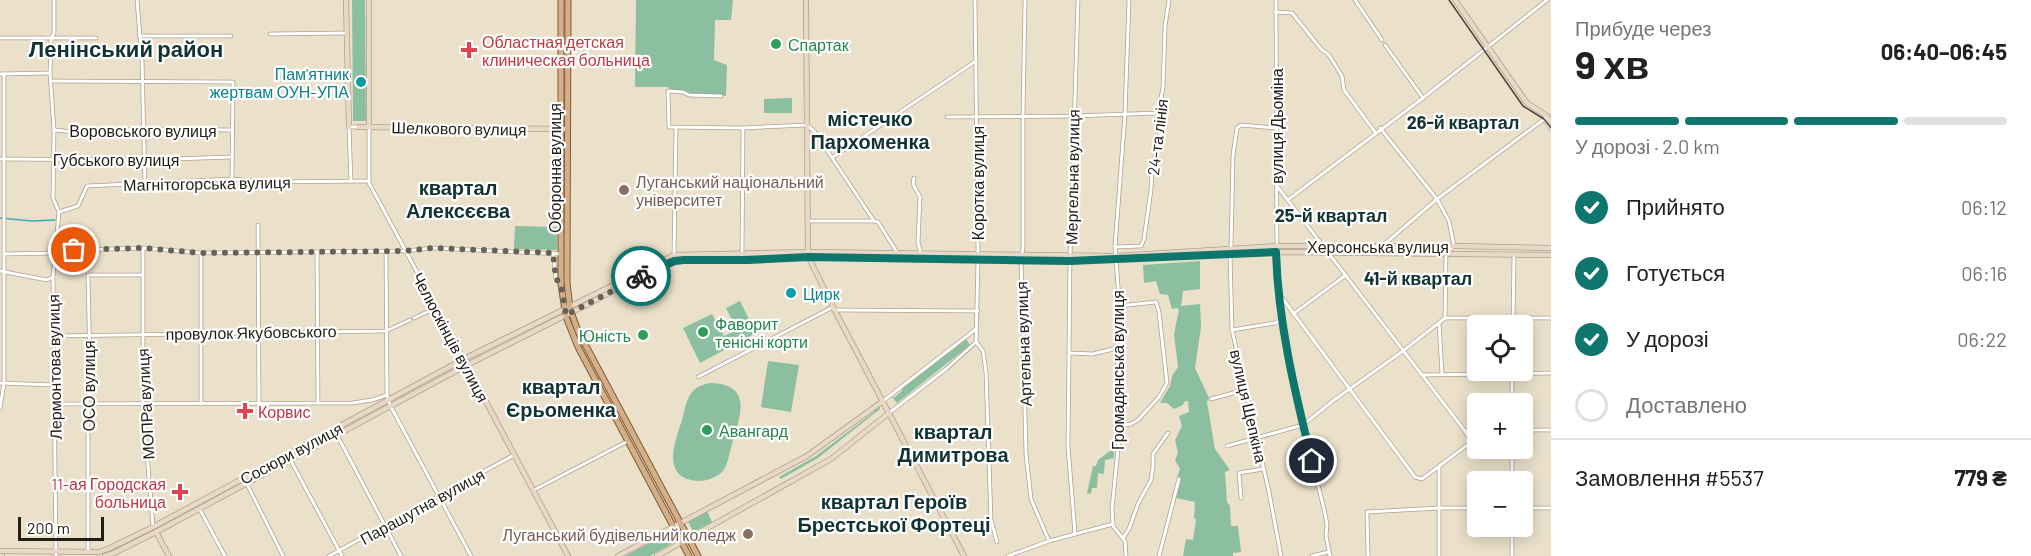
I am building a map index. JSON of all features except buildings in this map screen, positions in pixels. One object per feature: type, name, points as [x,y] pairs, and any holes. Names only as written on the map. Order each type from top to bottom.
[{"type":"main road","name":"Оборонна вулиця","points":[[561,0],[565,129]]},
{"type":"main road","name":"Оборонна вулиця","points":[[568,0],[564,254],[561,284],[578,347],[689,556]]},
{"type":"main road","name":"Оборонна вулиця","points":[[564,254],[568,311],[698,556]]},
{"type":"street","name":"Лермонтова вулиця","points":[[54,0],[54,33],[51,38],[50,73],[54,130],[53,198],[59,212],[53,278],[56,554]]},
{"type":"street","points":[[137,0],[145,184]]},
{"type":"street","points":[[346,0],[351,181]]},
{"type":"street","name":"Челюскінців вулиця","points":[[369,0],[369,181],[568,556]]},
{"type":"street","points":[[806,0],[808,255],[964,556]]},
{"type":"street","name":"Коротка вулиця","points":[[975,0],[978,257],[976,342],[983,348],[986,372],[991,520],[997,542]]},
{"type":"street","name":"Артельна вулиця","points":[[1025,0],[1021,257],[1026,454],[1031,499],[1048,541]]},
{"type":"street","name":"Мергельна вулиця","points":[[1075,534],[1068,446],[1070,258],[1078,0]]},
{"type":"street","name":"Громадянська вулиця","points":[[1113,524],[1112,509],[1120,426],[1117,348],[1119,306],[1115,247],[1125,114],[1129,0]]},
{"type":"street","name":"24-та лінія","points":[[1115,247],[1141,246],[1144,239],[1152,170],[1161,129],[1158,113],[1163,88],[1165,26],[1169,0]]},
{"type":"street","name":"вулиця Дьоміна","points":[[1276,0],[1277,249],[1282,320],[1303,425],[1322,498],[1329,554]]},
{"type":"street","points":[[1355,0],[1382,40]]},
{"type":"street","points":[[1455,0],[1527,103],[1551,122]]},
{"type":"street","points":[[1288,199],[1423,98],[1547,0]]},
{"type":"street","points":[[1276,12],[1292,13],[1321,49],[1329,55],[1342,76],[1344,90],[1375,132]]},
{"type":"street","points":[[270,34],[346,33]]},
{"type":"street","points":[[139,36],[231,36]]},
{"type":"street","points":[[0,38],[96,38]]},
{"type":"street","points":[[1385,45],[1423,98]]},
{"type":"street","points":[[833,157],[976,61]]},
{"type":"street","points":[[0,408],[4,254],[2,74],[50,73]]},
{"type":"street","points":[[51,81],[233,82],[232,179]]},
{"type":"street","points":[[722,96],[689,95],[683,92],[668,91],[669,127],[743,128],[807,125],[833,157],[874,221]]},
{"type":"street","points":[[947,117],[1158,113]]},
{"type":"street","points":[[1545,118],[1551,129]]},
{"type":"street","points":[[1381,250],[1437,199],[1545,118]]},
{"type":"street","name":"вулиця Щепкіна","points":[[1276,128],[1241,125],[1238,128],[1233,155],[1230,252],[1232,330],[1281,556]]},
{"type":"street","name":"Шелкового вулиця","points":[[349,127],[565,129]]},
{"type":"street","points":[[674,255],[676,127]]},
{"type":"street","points":[[742,255],[743,128]]},
{"type":"street","points":[[1380,128],[1437,199],[1449,221],[1454,246],[1446,253],[1446,318]]},
{"type":"street","name":"Воровського вулиця","points":[[54,130],[74,132],[232,130]]},
{"type":"street","name":"Губського вулиця","points":[[2,159],[143,160],[232,157]]},
{"type":"street","points":[[914,178],[913,184],[920,197],[918,243],[921,254]]},
{"type":"street","name":"Магнітогорська вулиця","points":[[59,212],[78,206],[87,186],[232,179],[265,182],[369,181]]},
{"type":"street","points":[[1276,186],[1465,431],[1470,443],[1422,479],[1415,477],[1280,295]]},
{"type":"street","points":[[808,221],[878,222],[898,254]]},
{"type":"street","points":[[258,225],[259,403]]},
{"type":"street","name":"Херсонська вулиця","points":[[1277,249],[1329,253],[1454,246],[1551,249]]},
{"type":"street","name":"Херсонська вулиця","points":[[568,311],[643,274],[674,261],[684,260],[748,260],[808,255],[1116,258],[1325,247],[1551,255]]},
{"type":"street","points":[[56,248],[74,250],[143,248],[201,253],[386,252],[433,248],[564,254]]},
{"type":"street","name":"МОПРа вулиця","points":[[143,248],[143,405],[155,530],[169,556]]},
{"type":"street","points":[[317,252],[318,403]]},
{"type":"street","points":[[386,252],[388,400],[471,556]]},
{"type":"street","points":[[4,254],[55,253]]},
{"type":"street","points":[[201,253],[201,404]]},
{"type":"street","points":[[553,253],[556,279],[561,284]]},
{"type":"street","name":"Херсонська вулиця","points":[[568,311],[674,255],[921,254],[978,257]]},
{"type":"street","points":[[1512,315],[1514,254]]},
{"type":"street","points":[[2,271],[47,280],[53,278]]},
{"type":"street","name":"ОСО вулиця","points":[[88,552],[90,366],[88,275],[142,275]]},
{"type":"street","points":[[1293,314],[1346,275]]},
{"type":"street","points":[[1119,306],[1156,302],[1167,383],[1159,397],[1138,420],[1120,426]]},
{"type":"street","name":"провулок Якубовського","points":[[54,336],[386,331],[436,308]]},
{"type":"street","points":[[698,377],[834,309],[978,310]]},
{"type":"street","name":"Сосюри вулиця","points":[[105,556],[113,555],[464,359],[568,311]]},
{"type":"street","name":"Сосюри вулиця","points":[[0,551],[56,554],[103,551],[155,530],[337,435],[388,400],[467,365],[568,311]]},
{"type":"street","points":[[1227,446],[1303,425],[1349,388],[1446,318],[1467,318]]},
{"type":"street","points":[[1533,318],[1551,318]]},
{"type":"street","points":[[1232,330],[1282,320]]},
{"type":"street","points":[[1439,323],[1442,374]]},
{"type":"street","points":[[618,556],[807,456],[976,329]]},
{"type":"street","points":[[657,556],[831,459],[946,369],[976,342]]},
{"type":"street","points":[[1070,353],[1093,354],[1117,348]]},
{"type":"street","points":[[1422,375],[1467,373]]},
{"type":"street","points":[[1533,373],[1551,373]]},
{"type":"street","points":[[2,383],[54,385]]},
{"type":"street","points":[[1211,399],[1244,390]]},
{"type":"street","points":[[55,404],[352,403],[388,400]]},
{"type":"street","points":[[1533,430],[1551,430]]},
{"type":"street","points":[[1123,538],[1151,480],[1153,454],[1168,433]]},
{"type":"street","points":[[337,435],[402,556]]},
{"type":"street","points":[[534,490],[629,441]]},
{"type":"street","name":"Парашутна вулиця","points":[[329,556],[514,455]]},
{"type":"street","points":[[290,459],[342,556]]},
{"type":"street","points":[[1438,467],[1439,556]]},
{"type":"street","points":[[1241,498],[1239,473],[1263,469]]},
{"type":"street","points":[[1159,556],[1179,479]]},
{"type":"street","points":[[246,482],[283,556]]},
{"type":"street","points":[[1368,556],[1367,512],[1439,507],[1467,508]]},
{"type":"street","points":[[199,508],[225,556]]},
{"type":"street","points":[[1533,508],[1551,508]]},
{"type":"street","points":[[1008,556],[1048,541],[1113,524],[1123,538],[1127,551],[1126,556]]},
{"type":"street","points":[[1512,537],[1512,556]]},
{"type":"street","points":[[110,549],[113,555]]},
{"type":"street","points":[[1312,556],[1329,554]]},
{"type":"green space","points":[[352,0],[365,0],[366,121],[353,121]]},
{"type":"green space","points":[[636,0],[733,0],[731,20],[715,20],[714,60],[727,65],[726,96],[689,94],[669,90],[668,87],[635,87]]},
{"type":"green space","points":[[792,98],[792,113],[764,113],[764,99]]},
{"type":"green space","points":[[515,226],[557,227],[557,250],[514,249]]},
{"type":"green space","points":[[1200,261],[1200,289],[1183,291],[1181,306],[1200,304],[1201,327],[1195,368],[1209,398],[1207,402],[1215,449],[1230,470],[1225,472],[1227,502],[1230,506],[1231,526],[1238,526],[1241,552],[1233,553],[1233,556],[1183,556],[1186,539],[1193,540],[1196,520],[1194,518],[1195,502],[1176,498],[1181,479],[1177,477],[1180,469],[1175,460],[1178,453],[1175,440],[1182,426],[1179,416],[1189,412],[1188,401],[1174,409],[1167,403],[1160,403],[1178,367],[1174,334],[1179,310],[1172,309],[1168,295],[1160,294],[1156,281],[1144,283],[1143,265]]},
{"type":"green space","name":"Фаворит тенісні корти","points":[[740,301],[756,333],[700,363],[683,328],[712,314],[724,336],[737,330],[726,308]]},
{"type":"green space","points":[[966,339],[970,345],[897,403],[892,397],[895,397],[902,391],[902,388]]},
{"type":"green space","points":[[768,361],[799,365],[791,412],[761,407]]},
{"type":"green space","name":"Авангард","points":[[710,383],[733,389],[738,396],[740,413],[738,423],[728,460],[719,475],[699,481],[687,479],[679,474],[675,467],[673,458],[676,439],[689,396],[697,387]]},
{"type":"green space","points":[[879,406],[880,409],[818,458],[781,479],[779,477],[816,456]]},
{"type":"green space","points":[[1111,450],[1114,452],[1114,458],[1105,460],[1104,474],[1098,473],[1097,488],[1092,488],[1091,494],[1087,493],[1093,466],[1096,466],[1098,460]]},
{"type":"green space","points":[[707,511],[712,522],[693,532],[688,521]]},
{"type":"green space","points":[[670,532],[675,542],[650,556],[625,556]]},
{"type":"waterway","points":[[0,218],[32,221],[55,220]]},
{"type":"tram line","points":[[1449,0],[1523,106],[1544,119],[1551,128]]},
{"type":"way so far","points":[[74,250],[143,248],[201,253],[405,251],[433,248],[553,253],[556,279],[561,284],[566,315],[641,276]]},
{"type":"place","name":"Спартак","points":[[776,44]]},
{"type":"place","name":"Областная детская клиническая больница","points":[[469,50]]},
{"type":"place","name":"Пам'ятник жертвам ОУН-УПА","points":[[361,82]]},
{"type":"place","name":"Луганський національний університет","points":[[624,190]]},
{"type":"place","name":"Цирк","points":[[791,293]]},
{"type":"place","name":"Фаворит тенісні корти","points":[[703,332]]},
{"type":"place","name":"Юність","points":[[643,335]]},
{"type":"place","name":"Корвис","points":[[245,411]]},
{"type":"place","name":"Авангард","points":[[707,430]]},
{"type":"place","name":"11-ая Городская больница","points":[[180,492]]},
{"type":"place","name":"Луганський будівельний коледж","points":[[748,534]]},
{"type":"district","name":"Ленінський район","points":[[126,48]]},
{"type":"district","name":"26-й квартал","points":[[1463,122]]},
{"type":"district","name":"містечко Пархоменка","points":[[870,130]]},
{"type":"district","name":"квартал Алексєєва","points":[[458,198]]},
{"type":"district","name":"25-й квартал","points":[[1331,215]]},
{"type":"district","name":"41-й квартал","points":[[1418,278]]},
{"type":"district","name":"квартал Єрьоменка","points":[[561,398]]},
{"type":"district","name":"квартал Димитрова","points":[[953,442]]},
{"type":"district","name":"квартал Героїв Брестської Фортеці","points":[[894,512]]},
{"type":"route","points":[[641,276],[674,261],[684,260],[808,257],[1070,261],[1276,252],[1282,320],[1312,461]]}]
